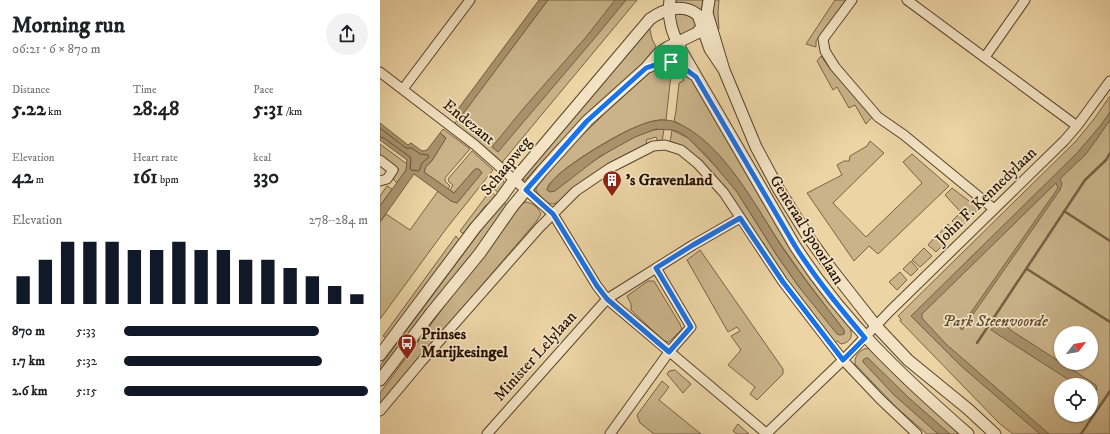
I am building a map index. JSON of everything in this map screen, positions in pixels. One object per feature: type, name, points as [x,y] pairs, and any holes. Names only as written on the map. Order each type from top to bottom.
[{"type":"street","points":[[403,89],[470,0]]},
{"type":"street","points":[[702,27],[707,13],[709,0]]},
{"type":"street","points":[[852,0],[823,39],[825,51],[835,67],[878,117],[904,135],[994,209]]},
{"type":"street","points":[[907,0],[985,56],[1077,126]]},
{"type":"street","points":[[985,56],[1025,0]]},
{"type":"street","points":[[669,5],[693,12],[698,15],[710,49],[724,70]]},
{"type":"street","name":"Generaal Spoorlaan","points":[[669,5],[669,20],[677,42],[791,240],[812,272],[832,299],[865,338],[925,396],[968,434]]},
{"type":"street","name":"Schaapweg","points":[[380,355],[474,228],[501,198],[514,180],[650,19],[669,5]]},
{"type":"street","name":"Generaal Spoorlaan","points":[[707,13],[724,70],[756,147],[778,188],[809,238],[876,326],[908,360],[968,409],[995,434]]},
{"type":"street","name":"Schaapweg","points":[[380,380],[426,319],[480,253],[526,190],[587,121],[646,68],[659,53],[677,42],[697,33],[702,27]]},
{"type":"street","name":"Schaapweg","points":[[646,68],[666,61],[680,65],[696,77]]},
{"type":"street","name":"Endezant","points":[[380,72],[475,145],[553,214],[597,286],[607,299],[767,434]]},
{"type":"street","name":"John F. Kennedylaan","points":[[767,434],[1077,126],[1110,81]]},
{"type":"street","points":[[380,411],[539,228],[576,191],[610,168],[653,146],[665,145],[681,150],[698,164],[724,193],[783,282],[843,360],[880,399],[917,434]]},
{"type":"street","points":[[380,160],[393,170],[387,179],[380,181]]},
{"type":"street","name":"Minister Lelylaan","points":[[487,434],[607,299],[693,245],[740,218]]},
{"type":"street","points":[[610,434],[669,352],[691,327],[656,268]]},
{"type":"green space","points":[[548,0],[637,0],[499,166],[452,127]]},
{"type":"green space","points":[[673,0],[703,0],[702,8],[700,11],[673,4]]},
{"type":"green space","points":[[714,0],[719,0],[719,29],[714,31],[713,7]]},
{"type":"green space","points":[[835,0],[846,0],[816,41],[816,47],[806,44]]},
{"type":"green space","points":[[672,13],[694,16],[697,27],[678,38]]},
{"type":"green space","points":[[649,25],[652,39],[658,51],[561,141],[525,180],[523,180],[522,177],[614,70]]},
{"type":"green space","points":[[821,56],[872,117],[866,124],[855,105],[849,108],[837,87],[833,90],[817,61]]},
{"type":"green space","points":[[672,65],[666,120],[647,123],[627,131],[601,145],[559,174],[550,183],[547,190],[615,147],[635,137],[654,130],[664,129],[662,142],[658,142],[656,137],[646,140],[647,144],[571,191],[556,203],[550,204],[543,199],[536,191],[536,185],[553,164],[607,111],[655,68]]},
{"type":"green space","points":[[684,70],[853,327],[850,329],[851,337],[846,342],[841,344],[837,341],[835,343],[810,312],[708,168],[686,149],[670,142],[672,130],[688,138],[722,173],[737,192],[776,254],[799,287],[844,334],[844,330],[799,270],[749,195],[724,161],[693,132],[674,121],[679,83],[683,81]]},
{"type":"green space","name":"Park Steenvoorde","points":[[1110,96],[1110,434],[1013,434],[999,423],[900,321],[901,319],[898,316],[1076,141]]},
{"type":"green space","points":[[443,129],[470,149],[445,178],[445,181],[450,186],[448,189],[424,172],[426,166],[431,162],[446,138],[440,133]]},
{"type":"green space","points":[[870,141],[884,153],[833,203],[866,237],[922,183],[903,162],[912,154],[949,186],[878,254],[869,246],[854,261],[807,193],[842,175],[837,165],[844,161],[849,161],[850,156],[867,146]]},
{"type":"green space","points":[[380,144],[407,164],[406,170],[397,183],[393,179],[399,169],[380,155]]},
{"type":"green space","points":[[472,151],[493,170],[446,229],[380,319],[380,222],[386,214],[410,230],[438,191],[451,201],[457,203],[481,171],[475,169],[454,193],[450,190],[453,185],[448,179]]},
{"type":"green space","points":[[501,178],[504,182],[504,188],[501,195],[493,188]]},
{"type":"green space","points":[[387,186],[392,189],[380,206],[380,196]]},
{"type":"green space","points":[[952,188],[977,207],[976,212],[968,220],[945,195]]},
{"type":"green space","points":[[490,191],[498,198],[485,206],[465,233],[462,233],[460,231]]},
{"type":"green space","points":[[502,202],[510,207],[380,375],[380,366]]},
{"type":"green space","points":[[525,202],[534,205],[541,214],[536,222],[380,404],[380,393],[518,207]]},
{"type":"green space","points":[[959,214],[967,221],[959,229],[952,221]]},
{"type":"green space","points":[[948,224],[956,232],[945,243],[937,236]]},
{"type":"green space","points":[[456,236],[459,240],[387,339],[383,336]]},
{"type":"green space","points":[[935,237],[943,245],[936,252],[928,245]]},
{"type":"green space","points":[[924,248],[932,256],[920,267],[912,260]]},
{"type":"green space","points":[[700,250],[783,369],[783,374],[757,400],[750,394],[755,387],[728,365],[741,350],[731,336],[740,331],[737,327],[728,332],[687,260]]},
{"type":"green space","points":[[911,261],[918,269],[911,276],[903,269]]},
{"type":"green space","points":[[900,272],[907,280],[897,290],[889,282]]},
{"type":"green space","points":[[648,281],[654,281],[682,329],[669,342],[664,341],[631,310],[631,304],[627,296]]},
{"type":"green space","points":[[868,348],[875,352],[964,434],[927,434],[897,408],[855,364],[855,358],[858,353]]},
{"type":"green space","points":[[675,370],[691,384],[683,393],[667,374],[669,371]]},
{"type":"green space","points":[[662,381],[669,387],[659,400],[701,434],[654,434],[640,423],[637,415]]},
{"type":"green space","points":[[738,424],[749,434],[737,434],[733,431]]},
{"type":"water","points":[[539,0],[548,0],[463,114],[458,109]]},
{"type":"water","points":[[615,0],[626,0],[498,152],[492,147],[586,37]]},
{"type":"water","points":[[1110,112],[1110,120],[1085,155],[1060,179],[1062,184],[1060,190],[962,330],[960,328],[1058,188],[1056,183],[922,314],[922,318],[946,344],[1049,434],[1040,434],[960,365],[911,316],[1077,153]]},
{"type":"water","points":[[660,120],[673,121],[692,131],[708,144],[723,160],[750,196],[791,260],[844,330],[844,334],[837,334],[799,287],[776,254],[737,192],[705,154],[688,138],[679,132],[656,129],[635,137],[599,157],[555,191],[550,192],[547,190],[550,183],[559,174],[601,145],[645,123]]},
{"type":"water","points":[[380,123],[408,145],[411,143],[422,151],[427,150],[440,133],[446,138],[431,162],[426,166],[424,172],[454,193],[475,169],[479,169],[482,173],[457,203],[451,201],[414,174],[380,222],[380,206],[406,170],[407,160],[380,140]]},
{"type":"water","points":[[998,320],[1012,331],[1054,358],[1054,370],[1073,370],[1085,378],[1066,378],[991,330]]},
{"type":"water","points":[[866,358],[868,358],[909,398],[950,434],[938,434],[893,394],[863,362]]},
{"type":"waterway","points":[[977,343],[1085,180],[1106,160],[1110,153]]},
{"type":"waterway","points":[[1064,211],[1110,241]]},
{"type":"waterway","points":[[1027,269],[1110,322]]},
{"type":"waterway","points":[[1081,434],[1110,391]]},
{"type":"place","name":"'s Gravenland","points":[[612,197]]},
{"type":"place","name":"Prinses Marijkesingel","points":[[407,360]]},
{"type":"route","points":[[666,61],[671,62],[680,65],[696,77],[795,246],[832,299],[865,338],[843,360],[783,282],[740,218],[656,268],[691,327],[669,352],[607,299],[597,286],[553,214],[526,190],[587,121],[646,68],[666,61]]}]
